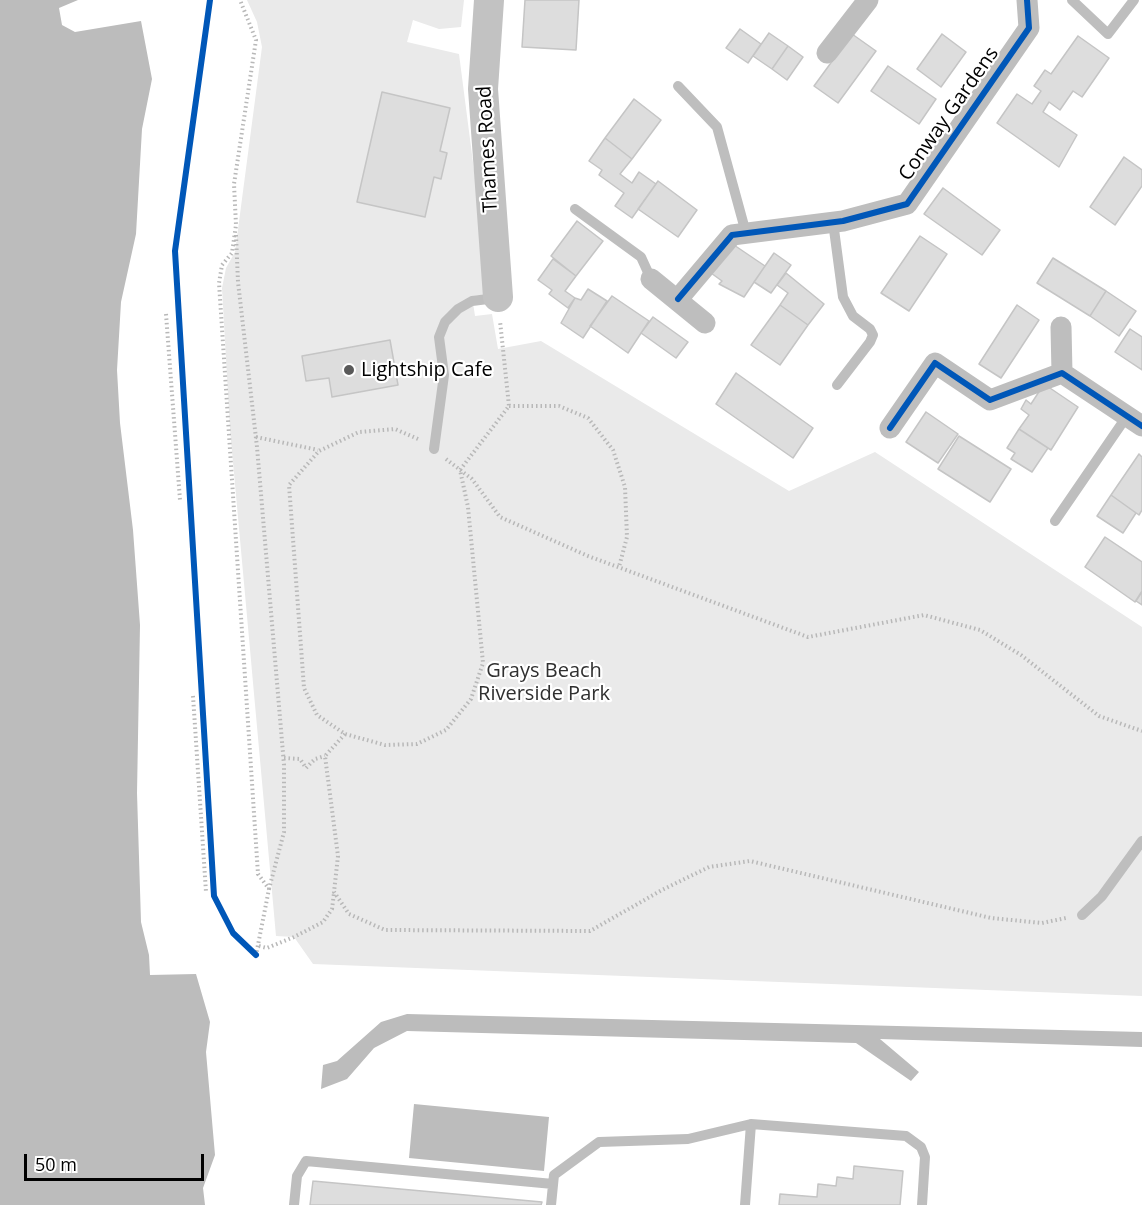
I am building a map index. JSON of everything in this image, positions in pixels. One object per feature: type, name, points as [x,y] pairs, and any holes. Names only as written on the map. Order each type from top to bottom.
[{"type":"main road","name":"Thames Road","points":[[489,0],[483,89],[498,297]]},
{"type":"street","points":[[827,53],[868,0]]},
{"type":"street","name":"Conway Gardens","points":[[678,299],[732,235],[833,222],[907,204],[1029,27],[1027,0]]},
{"type":"street","points":[[651,279],[705,323]]},
{"type":"street","points":[[1061,327],[1062,373]]},
{"type":"street","points":[[890,428],[935,363],[990,400],[1062,373]]},
{"type":"street","points":[[1062,373],[1134,421]]},
{"type":"lane","points":[[1072,0],[1108,34],[1134,0]]},
{"type":"lane","points":[[678,86],[717,127],[746,233]]},
{"type":"lane","points":[[575,209],[641,257],[651,279]]},
{"type":"lane","points":[[833,222],[843,297],[848,309],[870,328],[873,335],[837,385]]},
{"type":"lane","points":[[434,449],[444,375],[439,337],[445,322],[472,301],[498,297]]},
{"type":"lane","points":[[1055,521],[1134,421]]},
{"type":"lane","points":[[1082,915],[1102,896],[1142,841]]},
{"type":"lane","points":[[745,1205],[751,1124]]},
{"type":"lane","points":[[551,1205],[554,1175],[599,1142],[688,1139],[751,1124],[906,1136],[921,1147],[925,1157],[922,1205]]},
{"type":"lane","points":[[294,1205],[297,1176],[306,1161],[553,1184]]},
{"type":"path","points":[[210,0],[175,250],[214,896],[233,933],[256,955],[268,889],[284,832],[283,758],[256,437],[238,282],[234,184],[256,40],[240,0]]},
{"type":"path","points":[[236,225],[232,254],[222,266],[219,283],[258,874],[268,889]]},
{"type":"path","points":[[498,297],[509,406],[460,470],[468,507],[483,663],[471,699],[446,730],[417,744],[385,746],[345,734],[317,715],[304,688],[289,485],[319,450],[359,432],[395,429],[434,449],[460,470],[471,479],[500,517],[619,567],[808,637],[924,615],[980,630],[1021,655],[1099,716],[1142,731]]},
{"type":"path","points":[[166,314],[180,500]]},
{"type":"path","points":[[174,407],[184,406]]},
{"type":"path","points":[[509,406],[559,406],[588,418],[613,450],[626,487],[627,537],[619,567]]},
{"type":"path","points":[[256,437],[319,450]]},
{"type":"path","points":[[193,696],[206,892]]},
{"type":"path","points":[[283,758],[300,759],[306,768],[315,759],[325,756],[345,734]]},
{"type":"path","points":[[259,946],[267,948],[294,937],[323,922],[332,909],[338,856],[325,756]]},
{"type":"path","points":[[199,789],[207,790]]},
{"type":"path","points":[[334,892],[349,914],[385,930],[590,931],[662,890],[710,867],[750,861],[992,918],[1042,923],[1082,915]]},
{"type":"green space","name":"Grays Beach Riverside Park","points":[[247,0],[464,0],[461,27],[439,29],[413,20],[407,42],[459,54],[490,294],[472,296],[475,316],[492,314],[498,349],[541,341],[789,491],[875,452],[1142,627],[1142,996],[313,964],[294,937],[276,936],[230,429],[222,288],[226,268],[235,252],[262,47],[257,22]]},
{"type":"shaded area","points":[[0,0],[78,0],[59,8],[62,25],[75,32],[141,21],[152,79],[142,129],[136,234],[121,302],[117,370],[140,625],[137,793],[141,922],[149,955],[150,975],[196,974],[210,1022],[206,1052],[215,1155],[203,1188],[205,1205],[0,1205]]},
{"type":"shaded area","points":[[407,1014],[1142,1032],[1142,1047],[880,1039],[919,1072],[911,1081],[856,1043],[407,1031],[374,1048],[347,1079],[321,1089],[323,1065],[337,1061],[381,1022]]},
{"type":"shaded area","points":[[414,1104],[549,1117],[544,1171],[409,1158]]},
{"type":"building","points":[[525,0],[579,0],[576,50],[522,47]]},
{"type":"building","points":[[740,29],[761,44],[748,63],[726,48]]},
{"type":"building","points":[[769,33],[788,46],[772,69],[753,56]]},
{"type":"building","points":[[852,34],[876,51],[838,103],[814,86]]},
{"type":"building","points":[[942,34],[966,52],[941,87],[917,69]]},
{"type":"building","points":[[1078,36],[1109,58],[1082,97],[1073,91],[1060,110],[1049,102],[1043,112],[1077,135],[1059,167],[997,123],[1017,94],[1032,104],[1041,91],[1034,86],[1045,70],[1051,74]]},
{"type":"building","points":[[788,46],[803,57],[787,80],[772,69]]},
{"type":"building","points":[[888,66],[936,99],[919,124],[871,91]]},
{"type":"building","points":[[382,92],[450,108],[440,151],[447,153],[441,179],[434,177],[425,217],[357,202]]},
{"type":"building","points":[[634,99],[661,120],[632,159],[605,138]]},
{"type":"building","points":[[605,138],[632,159],[620,174],[632,183],[639,172],[656,184],[632,218],[615,206],[624,193],[599,175],[602,170],[589,161]]},
{"type":"building","points":[[1124,157],[1142,170],[1142,186],[1115,225],[1090,207]]},
{"type":"building","points":[[658,181],[697,210],[678,237],[638,209]]},
{"type":"building","points":[[943,188],[1000,230],[982,255],[924,214]]},
{"type":"building","points":[[577,221],[603,241],[576,276],[551,256]]},
{"type":"building","points":[[920,236],[947,254],[909,311],[881,293]]},
{"type":"building","points":[[731,243],[765,266],[744,297],[719,284],[722,281],[711,273]]},
{"type":"building","points":[[774,253],[791,265],[771,293],[754,282]]},
{"type":"building","points":[[1053,258],[1106,291],[1090,316],[1037,283]]},
{"type":"building","points":[[553,259],[576,276],[565,291],[575,298],[568,308],[549,294],[552,290],[538,280]]},
{"type":"building","points":[[786,273],[824,304],[808,325],[780,305],[788,293],[777,285]]},
{"type":"building","points":[[588,289],[607,301],[583,338],[561,323],[575,298],[581,300]]},
{"type":"building","points":[[1106,291],[1136,311],[1119,336],[1090,316]]},
{"type":"building","points":[[612,296],[649,321],[628,353],[590,326]]},
{"type":"building","points":[[780,305],[808,325],[780,365],[751,345]]},
{"type":"building","points":[[1017,305],[1039,320],[1001,378],[979,364]]},
{"type":"building","points":[[653,317],[688,342],[676,358],[641,333]]},
{"type":"building","points":[[1130,329],[1142,337],[1142,370],[1115,352]]},
{"type":"building","points":[[390,340],[398,385],[332,397],[329,378],[306,381],[302,356]]},
{"type":"building","points":[[736,373],[813,428],[793,458],[716,404]]},
{"type":"building","points":[[1044,384],[1078,407],[1051,450],[1019,429],[1029,415],[1021,409],[1026,400],[1031,404]]},
{"type":"building","points":[[926,412],[958,434],[938,463],[906,442]]},
{"type":"building","points":[[1019,429],[1048,448],[1032,472],[1011,459],[1015,453],[1007,448]]},
{"type":"building","points":[[959,436],[1011,469],[990,502],[938,469]]},
{"type":"building","points":[[1139,454],[1142,457],[1142,510],[1139,515],[1111,495]]},
{"type":"building","points":[[1111,495],[1136,513],[1123,533],[1097,516]]},
{"type":"building","points":[[1105,537],[1142,562],[1142,591],[1135,602],[1085,567]]},
{"type":"building","points":[[1142,592],[1142,605],[1136,601]]},
{"type":"building","points":[[854,1166],[903,1171],[900,1205],[779,1205],[780,1194],[817,1197],[818,1184],[836,1186],[837,1177],[853,1179]]},
{"type":"building","points":[[313,1181],[542,1202],[541,1205],[310,1205]]},
{"type":"cycle path","points":[[210,0],[175,251],[214,896],[233,933],[256,955]]},
{"type":"cycle path","points":[[678,299],[732,235],[843,221],[907,204],[1029,28],[1027,0]]},
{"type":"cycle path","points":[[890,428],[935,363],[990,400],[1062,373],[1142,426]]},
{"type":"place","name":"Lightship Cafe","points":[[349,370]]}]
